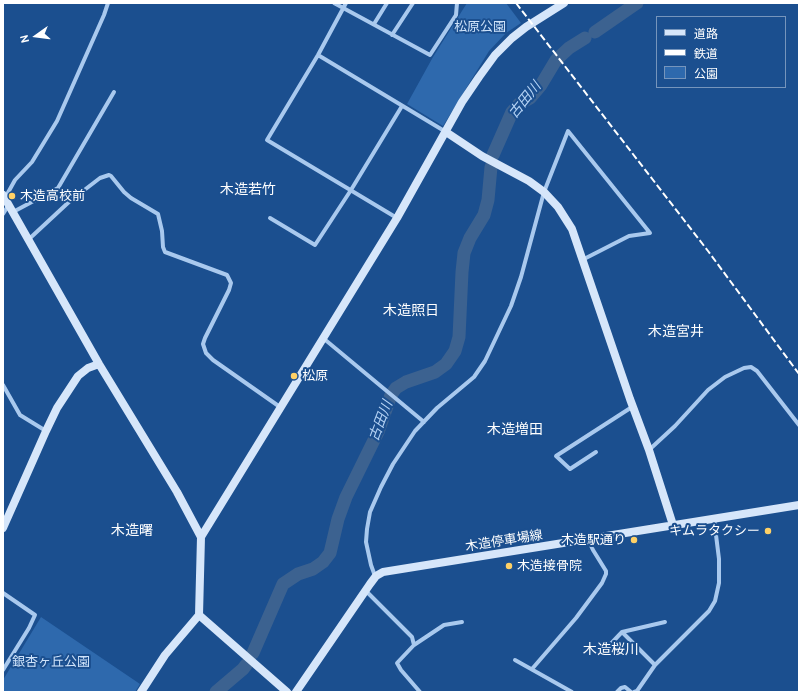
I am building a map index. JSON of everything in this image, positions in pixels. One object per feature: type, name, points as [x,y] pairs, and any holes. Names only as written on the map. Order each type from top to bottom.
[{"type":"street","points":[[3,214],[15,180],[32,162],[57,121],[108,3]]},
{"type":"street","points":[[334,3],[430,55],[456,15],[457,3]]},
{"type":"street","points":[[346,3],[318,55],[266,140],[397,218]]},
{"type":"street","points":[[374,24],[387,3]]},
{"type":"street","points":[[392,35],[413,3]]},
{"type":"street","points":[[201,537],[397,218],[479,77],[495,55],[512,38],[564,3]]},
{"type":"street","points":[[318,55],[446,132],[482,156],[529,181],[544,192],[558,207],[572,229],[584,259],[673,525]]},
{"type":"street","points":[[7,203],[58,188],[114,92]]},
{"type":"street","points":[[270,218],[315,245],[402,106]]},
{"type":"street","points":[[296,692],[376,576],[370,565],[366,542],[367,529],[370,512],[380,487],[393,464],[415,432],[437,408],[474,377],[485,361],[511,306],[544,192],[568,130],[650,233],[629,236],[584,259]]},
{"type":"street","points":[[28,240],[70,202],[100,178],[109,175],[111,176],[131,198],[158,214],[165,252],[227,275],[231,283],[205,338],[203,344],[206,354],[280,407]]},
{"type":"street","points":[[7,203],[99,364],[177,492],[201,537],[199,615],[165,655],[141,692]]},
{"type":"street","points":[[323,338],[424,422]]},
{"type":"street","points":[[3,528],[57,408],[78,376],[88,368],[99,364]]},
{"type":"street","points":[[649,450],[675,426],[708,390],[725,377],[744,368],[751,367],[757,371],[799,426]]},
{"type":"street","points":[[3,386],[20,415],[46,431]]},
{"type":"street","points":[[596,452],[570,469],[556,456],[633,406]]},
{"type":"street","name":"木造停車場線","points":[[376,576],[383,572],[799,504]]},
{"type":"street","points":[[634,692],[637,691],[655,665],[709,611],[715,601],[719,583],[719,559],[714,518]]},
{"type":"street","points":[[532,669],[576,618],[602,583],[606,574],[606,571],[588,539]]},
{"type":"street","points":[[366,591],[412,637],[414,645]]},
{"type":"street","points":[[3,593],[35,615],[29,628],[3,670]]},
{"type":"street","points":[[199,615],[287,692]]},
{"type":"street","points":[[420,692],[400,670],[397,663],[414,645],[444,625],[462,622]]},
{"type":"street","points":[[604,651],[622,632],[665,622]]},
{"type":"street","points":[[622,632],[655,665]]},
{"type":"street","points":[[515,660],[572,692]]},
{"type":"street","points":[[617,692],[621,688],[626,687],[631,692]]},
{"type":"green space","name":"松原公園","points":[[467,3],[506,3],[521,23],[506,33],[489,51],[443,126],[407,104],[433,57]]},
{"type":"green space","name":"銀杏ヶ丘公園","points":[[41,617],[140,684],[135,692],[3,692],[3,680]]},
{"type":"waterway","name":"古田川","points":[[595,32],[637,3]]},
{"type":"waterway","name":"古田川","points":[[493,155],[512,112],[519,104],[530,98],[541,85],[556,60],[569,48],[585,38]]},
{"type":"waterway","name":"古田川","points":[[253,653],[283,584],[298,574],[313,569],[323,562],[330,553],[338,519],[346,497],[378,432],[391,395],[396,388],[406,382],[435,372],[446,364],[455,351],[459,337],[464,253],[470,238],[484,215],[488,200],[491,167]]},
{"type":"waterway","name":"古田川","points":[[216,692],[246,665]]},
{"type":"railway","points":[[516,3],[708,251],[799,374]]},
{"type":"place","name":"木造高校前","points":[[12,196]]},
{"type":"place","name":"松原","points":[[294,376]]},
{"type":"place","name":"キムラタクシー","points":[[768,531]]},
{"type":"place","name":"木造駅通り","points":[[634,540]]},
{"type":"place","name":"木造接骨院","points":[[509,566]]},
{"type":"district","name":"木造若竹","points":[[248,190]]},
{"type":"district","name":"木造照日","points":[[411,311]]},
{"type":"district","name":"木造宮井","points":[[676,332]]},
{"type":"district","name":"木造増田","points":[[515,430]]},
{"type":"district","name":"木造曙","points":[[132,531]]},
{"type":"district","name":"木造桜川","points":[[611,650]]}]
